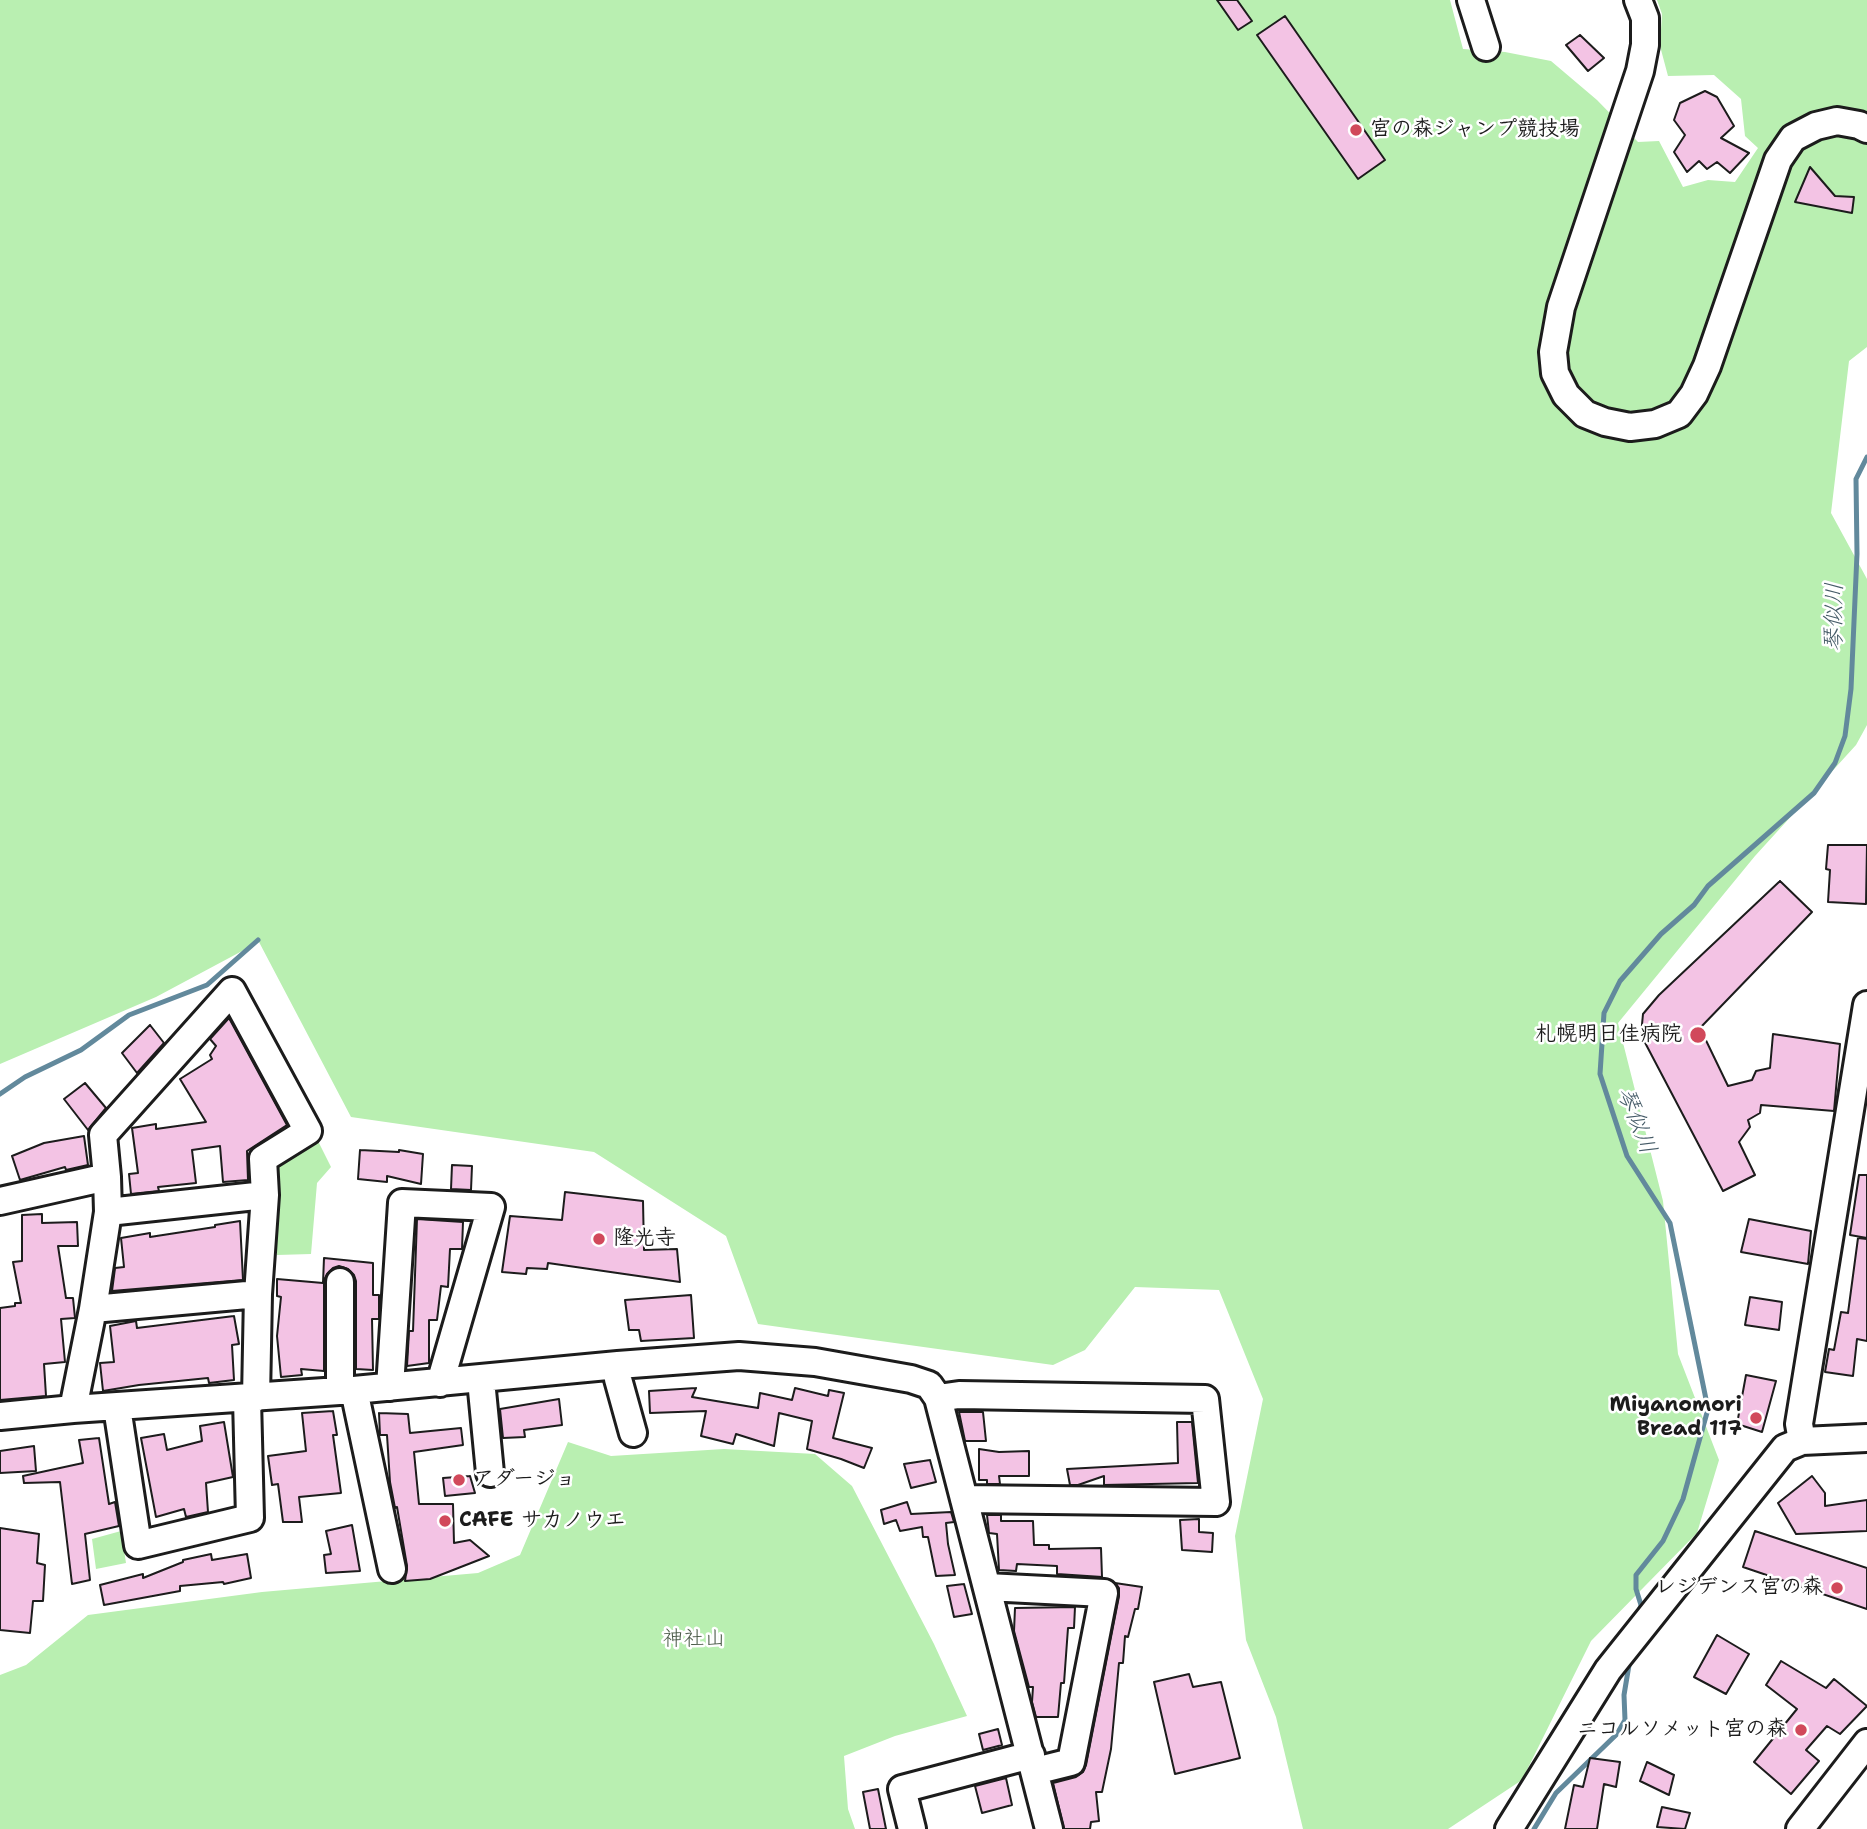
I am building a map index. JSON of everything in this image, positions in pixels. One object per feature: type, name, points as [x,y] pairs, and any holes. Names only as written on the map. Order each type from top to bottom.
[{"type":"street","points":[[1471,0],[1486,47]]},
{"type":"street","points":[[1638,0],[1645,18],[1645,44],[1640,71],[1561,307],[1553,352],[1555,373],[1566,395],[1585,414],[1605,422],[1630,427],[1656,424],[1679,414],[1694,394],[1707,366],[1777,160],[1793,138],[1816,126],[1837,121],[1867,129]]},
{"type":"street","points":[[73,1409],[93,1309],[108,1212],[103,1135],[232,991],[308,1131],[263,1159],[265,1195],[251,1398],[250,1518],[138,1545],[117,1407]]},
{"type":"street","points":[[1802,1441],[1798,1424],[1862,1062],[1867,1005]]},
{"type":"street","points":[[0,1201],[107,1177]]},
{"type":"street","points":[[108,1212],[265,1195]]},
{"type":"street","points":[[390,1387],[402,1203],[491,1207],[440,1383]]},
{"type":"street","points":[[340,1282],[347,1391],[392,1569]]},
{"type":"street","points":[[93,1309],[258,1294]]},
{"type":"street","points":[[0,1416],[347,1391],[739,1356],[815,1362],[911,1379],[929,1385],[939,1398],[1049,1829]]},
{"type":"street","points":[[618,1365],[618,1379],[634,1433]]},
{"type":"street","points":[[481,1380],[490,1472]]},
{"type":"street","points":[[939,1398],[959,1395],[1205,1399],[1216,1502],[964,1499]]},
{"type":"street","points":[[1508,1829],[1608,1670],[1785,1448],[1802,1441],[1867,1438]]},
{"type":"street","points":[[912,1829],[902,1789],[1033,1763],[1071,1762],[1104,1593],[986,1587]]},
{"type":"street","points":[[1800,1829],[1858,1773],[1867,1743]]},
{"type":"green space","points":[[0,0],[1450,0],[1463,49],[1505,52],[1551,61],[1597,100],[1638,142],[1659,141],[1683,187],[1708,180],[1735,182],[1758,148],[1745,136],[1741,99],[1714,75],[1668,76],[1660,46],[1662,14],[1657,0],[1867,0],[1867,347],[1849,361],[1831,513],[1867,579],[1867,725],[1856,745],[1755,856],[1618,1023],[1663,1201],[1678,1354],[1719,1460],[1697,1533],[1591,1641],[1522,1780],[1448,1829],[1303,1829],[1276,1717],[1246,1640],[1235,1536],[1263,1399],[1219,1290],[1135,1287],[1085,1350],[1053,1365],[758,1324],[726,1236],[594,1152],[351,1117],[259,942],[156,997],[0,1064]]},
{"type":"green space","points":[[317,1139],[331,1167],[317,1183],[311,1254],[277,1255],[276,1166]]},
{"type":"green space","name":"神社山","points":[[568,1442],[611,1456],[724,1449],[815,1454],[852,1486],[934,1644],[967,1716],[895,1736],[844,1756],[848,1809],[855,1829],[0,1829],[0,1675],[26,1665],[88,1615],[262,1592],[478,1573],[520,1555]]},
{"type":"green space","points":[[121,1531],[126,1563],[96,1569],[92,1539]]},
{"type":"building","points":[[1217,0],[1237,0],[1252,21],[1238,30]]},
{"type":"building","points":[[1285,16],[1385,160],[1358,179],[1257,35]]},
{"type":"building","points":[[1580,35],[1604,58],[1588,71],[1566,45]]},
{"type":"building","points":[[1705,91],[1717,97],[1734,126],[1721,138],[1749,153],[1730,173],[1717,162],[1707,169],[1699,161],[1687,172],[1674,152],[1685,135],[1674,120],[1680,103]]},
{"type":"building","points":[[1810,167],[1835,196],[1854,197],[1852,213],[1795,202]]},
{"type":"building","points":[[1828,845],[1867,845],[1866,904],[1828,902]]},
{"type":"building","points":[[1780,881],[1812,912],[1700,1028],[1728,1086],[1752,1080],[1756,1071],[1770,1068],[1773,1034],[1840,1044],[1834,1111],[1761,1105],[1760,1113],[1748,1120],[1750,1127],[1739,1142],[1755,1175],[1723,1191],[1641,1035],[1643,1014],[1659,995]]},
{"type":"building","points":[[229,1018],[287,1125],[247,1151],[248,1180],[223,1182],[220,1146],[192,1150],[196,1183],[158,1187],[159,1191],[131,1194],[129,1174],[138,1173],[132,1128],[156,1124],[156,1129],[206,1122],[180,1079],[212,1059],[210,1055],[216,1046],[210,1039]]},
{"type":"building","points":[[150,1025],[164,1043],[137,1073],[122,1053]]},
{"type":"building","points":[[85,1083],[106,1108],[88,1130],[64,1099]]},
{"type":"building","points":[[84,1136],[88,1165],[66,1170],[65,1167],[20,1180],[12,1156],[44,1143]]},
{"type":"building","points":[[360,1150],[399,1150],[423,1154],[421,1184],[387,1176],[387,1182],[358,1179]]},
{"type":"building","points":[[452,1165],[472,1166],[471,1190],[451,1189]]},
{"type":"building","points":[[1859,1175],[1867,1175],[1867,1238],[1850,1235]]},
{"type":"building","points":[[565,1192],[643,1201],[644,1250],[677,1249],[680,1282],[548,1263],[547,1269],[527,1268],[526,1274],[502,1272],[510,1216],[562,1220]]},
{"type":"building","points":[[42,1214],[42,1223],[77,1222],[78,1246],[58,1246],[66,1298],[73,1298],[75,1318],[61,1319],[65,1362],[44,1364],[46,1396],[0,1400],[0,1308],[21,1303],[13,1262],[22,1261],[22,1215]]},
{"type":"building","points":[[417,1219],[463,1222],[462,1249],[450,1249],[448,1287],[441,1286],[437,1320],[429,1320],[429,1363],[407,1366],[409,1331],[413,1331]]},
{"type":"building","points":[[1749,1219],[1811,1231],[1808,1264],[1741,1252]]},
{"type":"building","points":[[240,1221],[243,1280],[112,1291],[115,1268],[124,1267],[121,1238],[150,1233],[150,1237]]},
{"type":"building","points":[[1858,1238],[1867,1239],[1867,1341],[1857,1339],[1853,1376],[1825,1372],[1829,1349],[1834,1350],[1841,1312],[1848,1313]]},
{"type":"building","points":[[324,1258],[373,1263],[373,1295],[379,1295],[379,1319],[372,1319],[373,1370],[356,1369],[356,1281],[348,1269],[339,1266],[327,1274],[324,1281],[324,1371],[301,1369],[302,1375],[281,1377],[277,1336],[281,1297],[277,1296],[277,1279],[323,1283]]},
{"type":"building","points":[[691,1295],[694,1338],[641,1341],[639,1330],[629,1330],[625,1300]]},
{"type":"building","points":[[1750,1297],[1782,1302],[1779,1330],[1745,1325]]},
{"type":"building","points":[[234,1316],[239,1344],[232,1345],[234,1380],[209,1383],[208,1378],[103,1391],[100,1363],[114,1362],[110,1326],[136,1321],[137,1328]]},
{"type":"building","points":[[1746,1375],[1776,1381],[1762,1432],[1737,1424]]},
{"type":"building","points":[[696,1388],[692,1397],[758,1408],[760,1393],[792,1400],[795,1388],[828,1396],[829,1390],[844,1393],[833,1438],[872,1448],[864,1468],[807,1449],[812,1421],[779,1413],[774,1446],[736,1434],[733,1444],[701,1436],[706,1411],[650,1413],[649,1391]]},
{"type":"building","points":[[559,1399],[562,1425],[524,1430],[525,1437],[503,1438],[500,1409]]},
{"type":"building","points":[[333,1411],[337,1435],[333,1435],[341,1493],[299,1497],[302,1522],[283,1522],[278,1484],[272,1485],[268,1456],[306,1451],[302,1413]]},
{"type":"building","points":[[959,1412],[983,1412],[986,1441],[965,1441]]},
{"type":"building","points":[[379,1413],[408,1414],[410,1433],[461,1428],[463,1445],[414,1452],[419,1504],[453,1504],[454,1543],[470,1540],[489,1556],[430,1579],[405,1581],[407,1566],[390,1482],[387,1435],[380,1435]]},
{"type":"building","points":[[224,1422],[233,1477],[206,1483],[208,1512],[186,1517],[184,1509],[156,1517],[141,1438],[164,1434],[167,1450],[202,1441],[200,1426]]},
{"type":"building","points":[[1177,1422],[1192,1422],[1198,1483],[1104,1485],[1104,1476],[1070,1485],[1067,1469],[1178,1463]]},
{"type":"building","points":[[99,1438],[109,1504],[115,1502],[119,1526],[85,1534],[90,1580],[72,1584],[60,1482],[24,1483],[23,1476],[83,1463],[79,1440]]},
{"type":"building","points":[[34,1446],[36,1471],[0,1473],[0,1451]]},
{"type":"building","points":[[979,1449],[999,1452],[1029,1451],[1029,1476],[999,1476],[1000,1484],[987,1484],[987,1480],[979,1480]]},
{"type":"building","points":[[930,1460],[936,1482],[911,1488],[904,1464]]},
{"type":"building","points":[[470,1476],[475,1493],[445,1496],[443,1478]]},
{"type":"building","points":[[1812,1476],[1825,1493],[1825,1506],[1867,1500],[1867,1531],[1796,1534],[1778,1503]]},
{"type":"building","points":[[907,1502],[911,1514],[951,1512],[954,1522],[946,1523],[955,1575],[936,1576],[928,1537],[923,1537],[922,1527],[900,1531],[896,1520],[884,1524],[881,1510]]},
{"type":"building","points":[[987,1515],[1001,1515],[1001,1521],[1033,1521],[1034,1545],[1049,1545],[1049,1549],[1101,1548],[1102,1577],[1057,1574],[1057,1566],[1017,1564],[1016,1571],[999,1570],[997,1534],[989,1533]]},
{"type":"building","points":[[1199,1519],[1199,1532],[1213,1533],[1212,1552],[1182,1550],[1180,1520]]},
{"type":"building","points":[[352,1525],[360,1571],[326,1573],[324,1555],[331,1554],[326,1531]]},
{"type":"building","points":[[0,1528],[39,1534],[37,1563],[45,1565],[43,1601],[33,1601],[30,1633],[0,1630]]},
{"type":"building","name":"レジデンス宮の森","points":[[1755,1531],[1867,1568],[1867,1609],[1743,1567]]},
{"type":"building","points":[[211,1554],[212,1560],[247,1554],[251,1578],[224,1584],[180,1586],[180,1591],[104,1605],[100,1585],[143,1574],[143,1578],[183,1560]]},
{"type":"building","points":[[1115,1583],[1142,1587],[1138,1609],[1135,1609],[1128,1637],[1125,1636],[1123,1663],[1119,1663],[1111,1749],[1102,1792],[1096,1792],[1099,1821],[1091,1822],[1090,1829],[1064,1829],[1053,1783],[1076,1777],[1083,1772],[1086,1765],[1119,1596],[1119,1588]]},
{"type":"building","points":[[964,1584],[972,1614],[954,1617],[947,1586]]},
{"type":"building","points":[[1075,1607],[1074,1628],[1068,1628],[1064,1683],[1061,1683],[1058,1717],[1036,1717],[1032,1702],[1033,1687],[1029,1687],[1014,1631],[1015,1608]]},
{"type":"building","points":[[1717,1635],[1749,1654],[1726,1694],[1694,1677]]},
{"type":"building","name":"ニコルソメット宮の森","points":[[1781,1661],[1826,1688],[1834,1679],[1867,1706],[1840,1734],[1827,1726],[1806,1750],[1819,1761],[1791,1794],[1754,1762],[1797,1709],[1766,1685]]},
{"type":"building","points":[[1189,1674],[1193,1687],[1221,1682],[1240,1758],[1175,1774],[1154,1682]]},
{"type":"building","points":[[998,1729],[1002,1745],[983,1750],[979,1734]]},
{"type":"building","points":[[1590,1758],[1620,1762],[1616,1787],[1604,1784],[1597,1829],[1565,1829],[1574,1785],[1583,1787]]},
{"type":"building","points":[[1647,1762],[1674,1775],[1669,1795],[1640,1781]]},
{"type":"building","points":[[1006,1778],[1012,1805],[982,1813],[975,1786]]},
{"type":"building","points":[[878,1789],[886,1829],[870,1829],[863,1792]]},
{"type":"building","points":[[1662,1807],[1690,1813],[1685,1829],[1657,1827]]},
{"type":"waterway","name":"琴似川","points":[[1638,1615],[1641,1605],[1636,1589],[1636,1575],[1663,1541],[1683,1499],[1708,1409],[1670,1223],[1627,1156],[1600,1074],[1604,1013],[1620,981],[1661,934],[1694,905],[1708,886],[1814,793],[1835,763],[1845,736],[1851,689],[1857,554],[1856,479],[1867,457]]},
{"type":"waterway","points":[[0,1094],[25,1077],[81,1050],[129,1015],[207,985],[258,940]]},
{"type":"waterway","name":"琴似川","points":[[1534,1829],[1556,1793],[1617,1734],[1625,1720],[1624,1695],[1630,1659]]},
{"type":"place","name":"宮の森ジャンプ競技場","points":[[1356,130]]},
{"type":"place","name":"札幌明日佳病院","points":[[1698,1035]]},
{"type":"place","name":"隆光寺","points":[[599,1239]]},
{"type":"place","name":"Miyanomori Bread 117","points":[[1756,1418]]},
{"type":"place","name":"アダージョ","points":[[459,1480]]},
{"type":"place","name":"CAFE サカノウエ","points":[[445,1521]]},
{"type":"place","name":"レジデンス宮の森","points":[[1837,1588]]},
{"type":"place","name":"ニコルソメット宮の森","points":[[1801,1730]]}]
